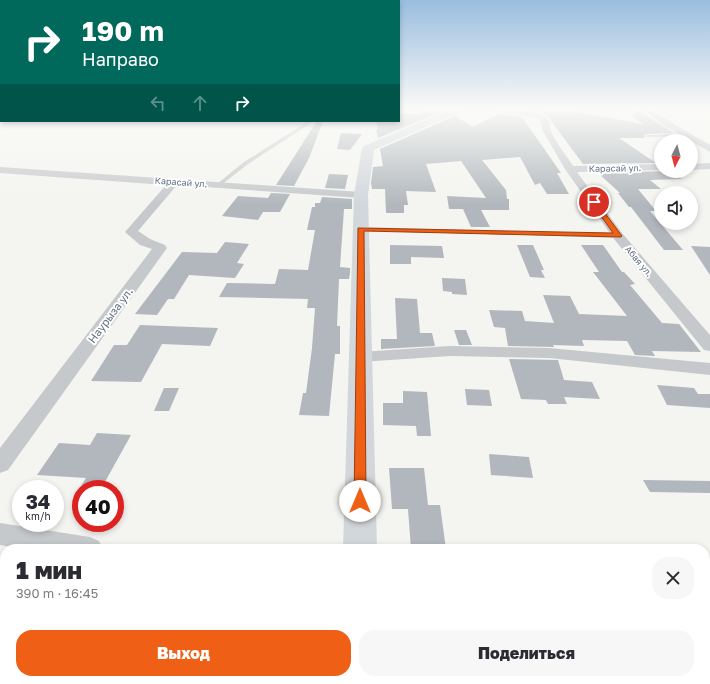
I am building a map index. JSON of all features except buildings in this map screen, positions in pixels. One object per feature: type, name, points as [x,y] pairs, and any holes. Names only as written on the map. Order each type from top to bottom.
[{"type":"street","points":[[360,544],[361,195],[368,148],[385,141]]},
{"type":"street","name":"Абая ул.","points":[[553,141],[570,169],[618,236],[710,346]]},
{"type":"street","points":[[698,142],[710,149]]},
{"type":"street","points":[[698,167],[710,166]]},
{"type":"street","name":"Карасай ул.","points":[[570,169],[654,167]]},
{"type":"street","name":"Карасай ул.","points":[[0,170],[361,195]]},
{"type":"street","name":"Наурыза ул.","points":[[0,464],[160,248],[145,242],[131,232],[175,181]]},
{"type":"street","points":[[360,357],[450,351],[549,353],[710,369]]},
{"type":"street","points":[[0,534],[60,544]]},
{"type":"lane","points":[[219,184],[246,163],[281,141]]},
{"type":"lane","points":[[361,229],[618,236]]},
{"type":"route","points":[[360,501],[361,229],[618,236],[594,202]]}]
